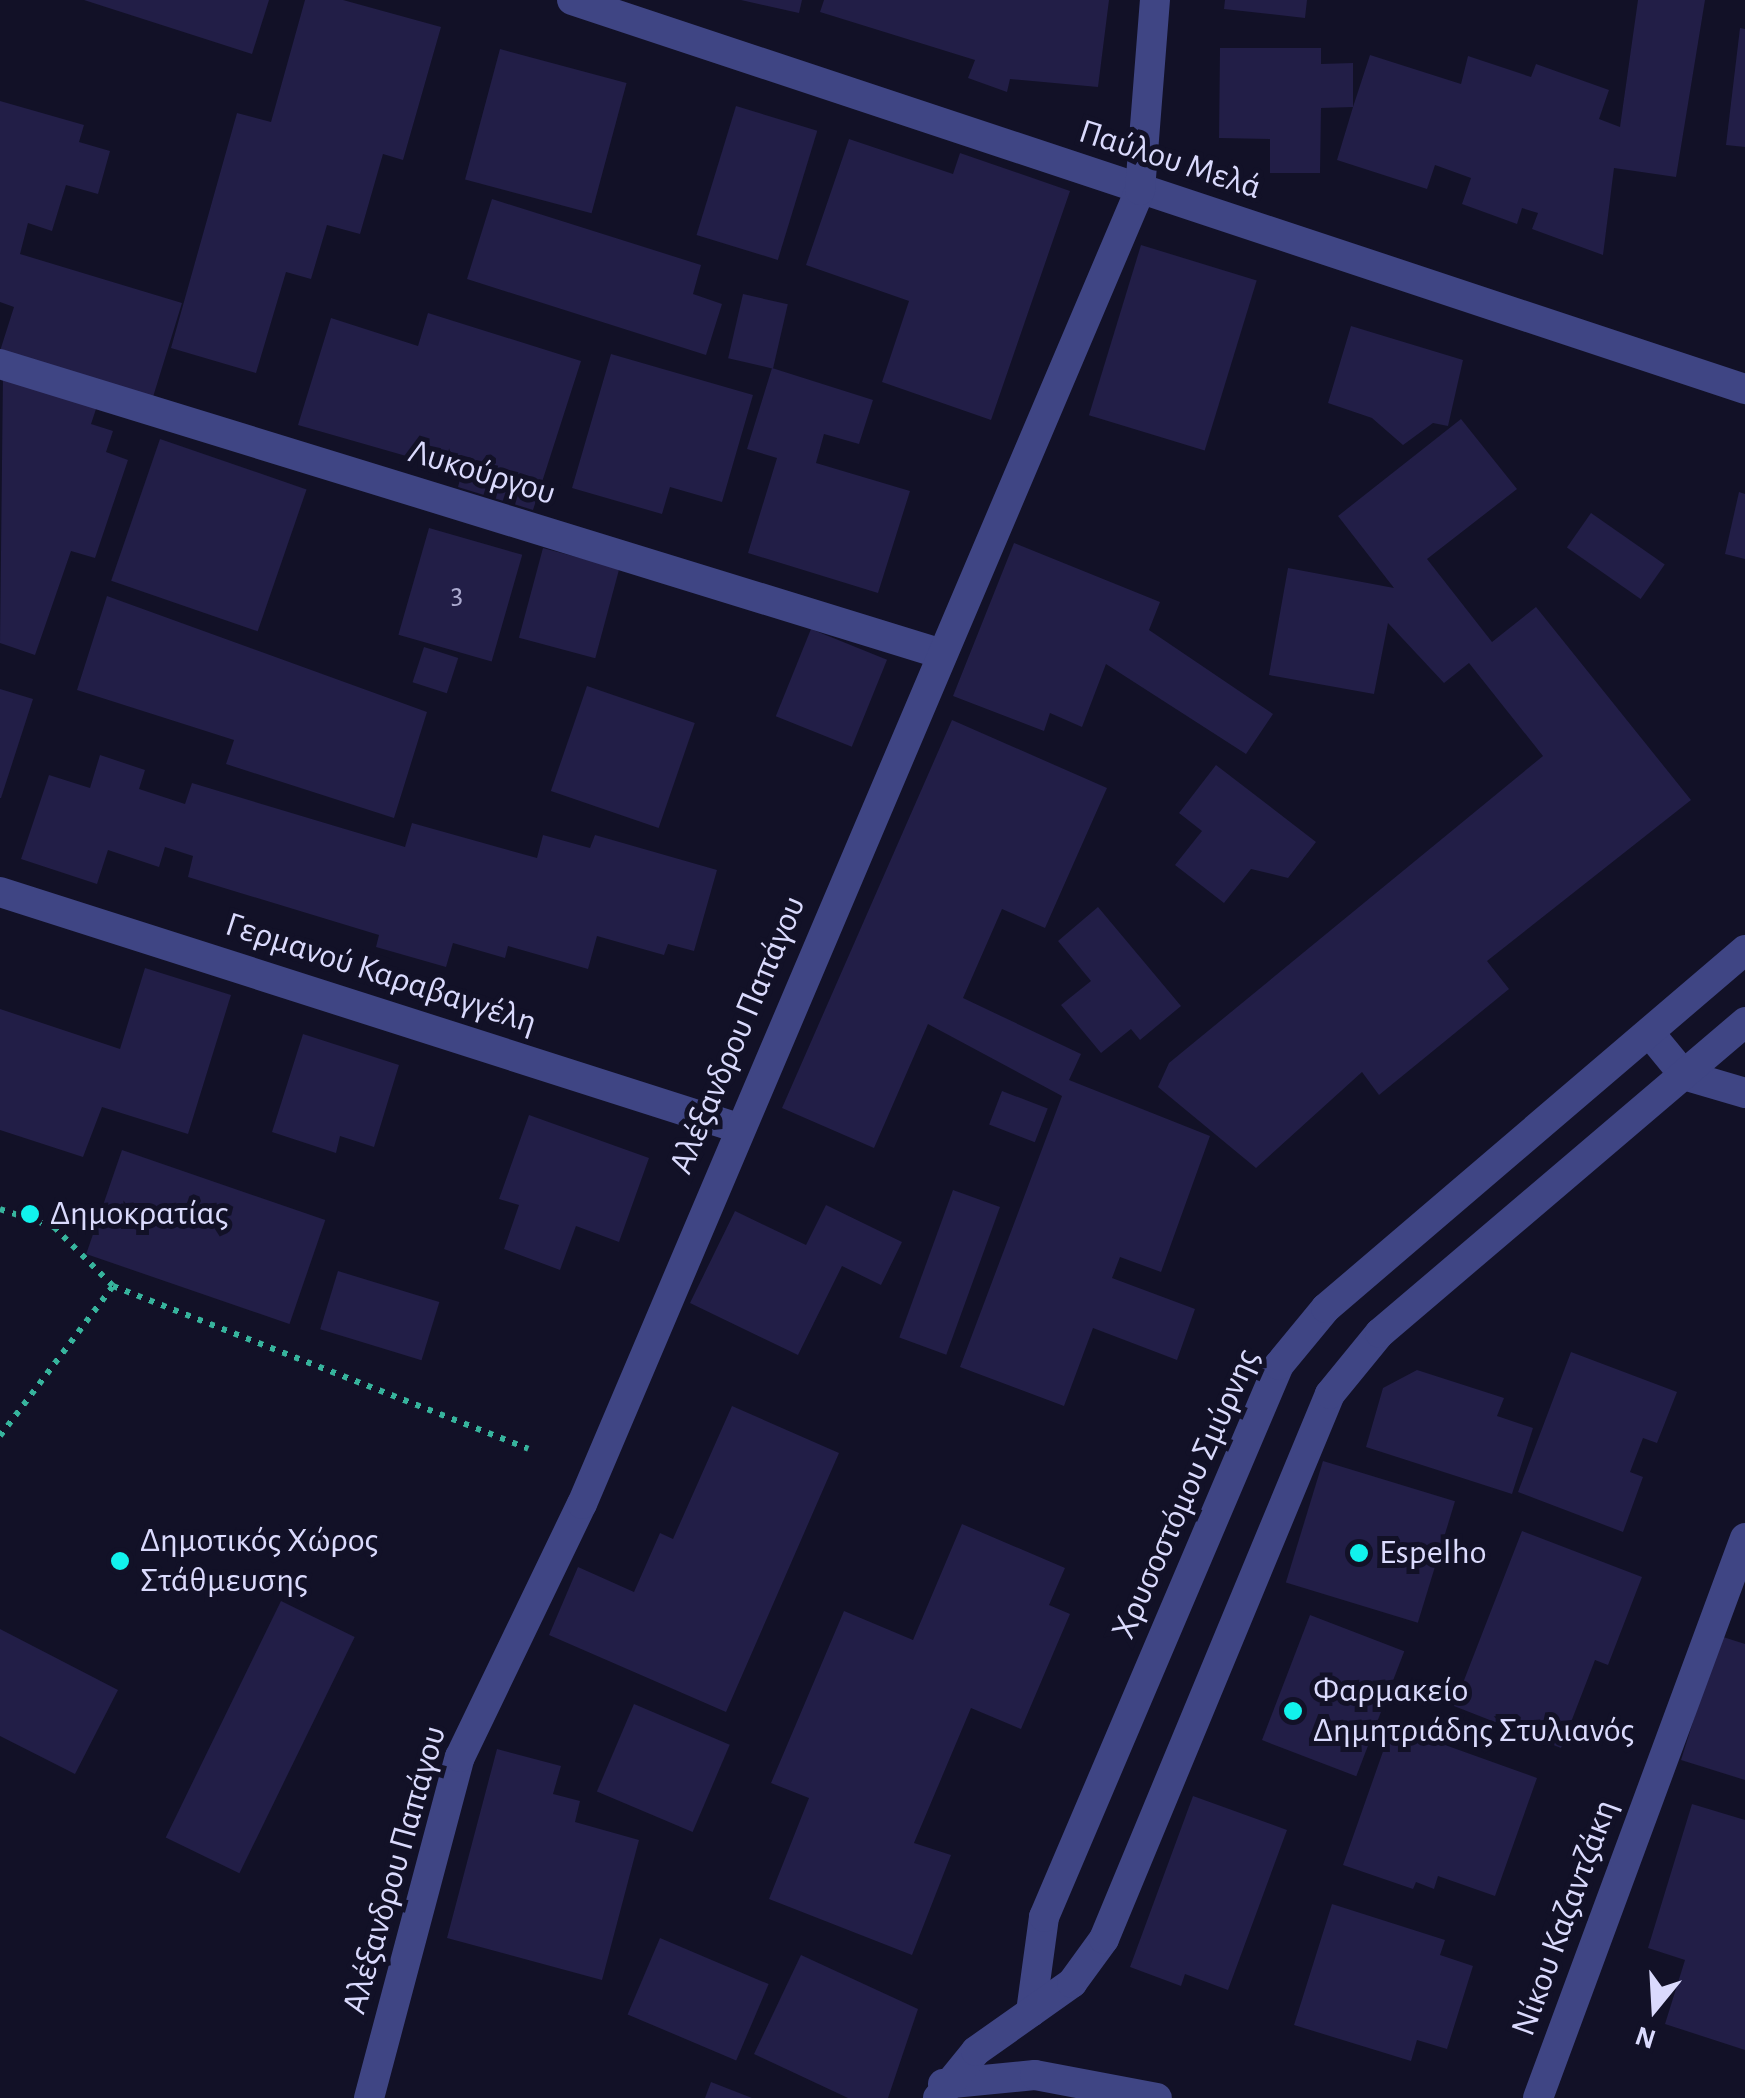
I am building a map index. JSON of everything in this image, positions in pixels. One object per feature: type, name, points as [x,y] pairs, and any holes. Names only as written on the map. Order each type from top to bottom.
[{"type":"street","name":"Παύλου Μελά","points":[[572,0],[1745,389]]},
{"type":"street","name":"Αλέξανδρου Παπάγου","points":[[369,2098],[460,1757],[582,1504],[738,1128],[1140,190],[1155,0]]},
{"type":"street","name":"Λυκούργου","points":[[0,364],[942,654]]},
{"type":"street","name":"Γερμανού Καραβαγγέλη","points":[[0,892],[738,1128]]},
{"type":"street","name":"Χρυσοστόμου Σμύρνης","points":[[1031,2012],[1044,1917],[1279,1365],[1326,1308],[1652,1036],[1745,950]]},
{"type":"street","points":[[940,2091],[1031,2012],[1072,1983],[1104,1939],[1330,1394],[1380,1332],[1745,1022]]},
{"type":"street","points":[[1652,1036],[1684,1075],[1745,1093]]},
{"type":"street","name":"Νίκου Καζαντζάκη","points":[[1538,2098],[1745,1538]]},
{"type":"street","points":[[940,2091],[1035,2075],[1157,2098]]},
{"type":"path","points":[[0,1208],[54,1228],[113,1286],[528,1450]]},
{"type":"path","points":[[0,1436],[113,1286]]},
{"type":"building","points":[[84,0],[269,0],[252,54]]},
{"type":"building","points":[[305,0],[343,0],[441,27],[403,160],[383,154],[360,234],[327,225],[311,279],[286,272],[256,373],[171,348],[237,113],[271,122]]},
{"type":"building","points":[[741,0],[802,0],[799,13]]},
{"type":"building","points":[[824,0],[1109,0],[1098,87],[1010,79],[1007,92],[968,78],[975,60],[820,12]]},
{"type":"building","points":[[1225,0],[1307,0],[1305,18],[1224,9]]},
{"type":"building","points":[[1638,0],[1705,0],[1676,177],[1614,168],[1603,255],[1532,229],[1538,213],[1522,208],[1517,224],[1462,204],[1471,178],[1435,165],[1427,189],[1337,160],[1370,55],[1461,84],[1468,56],[1531,77],[1536,64],[1609,90],[1599,119],[1620,127]]},
{"type":"building","points":[[1740,28],[1745,29],[1745,147],[1726,145]]},
{"type":"building","points":[[1220,48],[1321,48],[1321,64],[1353,63],[1353,107],[1321,108],[1320,173],[1270,173],[1270,139],[1219,138]]},
{"type":"building","points":[[500,49],[627,83],[592,213],[465,179]]},
{"type":"building","points":[[0,101],[84,125],[79,142],[110,151],[98,194],[66,185],[52,231],[28,223],[20,254],[182,303],[153,397],[0,351],[14,307],[0,302]]},
{"type":"building","points":[[736,106],[817,131],[778,260],[697,235]]},
{"type":"building","points":[[849,139],[953,174],[960,153],[1070,191],[991,420],[882,382],[909,301],[806,265]]},
{"type":"building","points":[[492,199],[701,265],[693,294],[722,304],[706,355],[467,279]]},
{"type":"building","points":[[1141,245],[1257,280],[1205,451],[1089,415]]},
{"type":"building","points":[[743,294],[788,304],[773,369],[728,358]]},
{"type":"building","points":[[428,313],[581,361],[533,510],[458,487],[462,472],[298,425],[331,318],[418,346]]},
{"type":"building","points":[[1351,326],[1463,360],[1448,426],[1433,423],[1403,445],[1372,418],[1328,403]]},
{"type":"building","points":[[611,354],[753,395],[722,502],[670,487],[662,514],[572,488]]},
{"type":"building","points":[[772,368],[873,400],[859,444],[824,434],[816,463],[910,491],[878,593],[748,553],[777,458],[747,449]]},
{"type":"building","points":[[3,373],[97,406],[91,424],[113,431],[106,452],[128,460],[95,558],[71,551],[35,655],[0,643]]},
{"type":"building","points":[[1461,419],[1517,489],[1427,559],[1492,642],[1536,607],[1691,800],[1487,961],[1509,989],[1379,1095],[1362,1072],[1256,1168],[1158,1087],[1169,1063],[1543,756],[1469,663],[1444,683],[1388,623],[1374,694],[1269,675],[1288,568],[1394,588],[1338,516]]},
{"type":"building","points":[[160,439],[307,489],[258,631],[111,581]]},
{"type":"building","points":[[1739,492],[1745,494],[1745,559],[1725,554]]},
{"type":"building","points":[[1591,513],[1665,565],[1641,599],[1567,547]]},
{"type":"building","points":[[429,528],[522,555],[492,661],[398,635]]},
{"type":"building","points":[[1014,543],[1160,602],[1149,630],[1273,714],[1246,754],[1106,664],[1082,727],[1050,713],[1044,731],[953,696]]},
{"type":"building","points":[[543,548],[619,568],[595,658],[519,638]]},
{"type":"building","points":[[107,596],[427,712],[394,818],[226,764],[234,740],[77,690]]},
{"type":"building","points":[[811,629],[887,660],[852,747],[776,716]]},
{"type":"building","points":[[424,647],[458,658],[447,693],[413,682]]},
{"type":"building","points":[[587,686],[695,723],[659,828],[551,791]]},
{"type":"building","points":[[0,689],[33,699],[1,798],[0,798]]},
{"type":"building","points":[[952,720],[1107,788],[1045,928],[1002,909],[963,998],[1081,1054],[1069,1080],[1210,1136],[1161,1272],[1120,1257],[1112,1278],[1195,1309],[1177,1360],[1093,1328],[1064,1406],[960,1367],[1062,1096],[928,1024],[874,1148],[782,1108]]},
{"type":"building","points":[[100,755],[145,770],[139,789],[185,804],[192,783],[405,847],[412,823],[537,858],[543,835],[590,848],[595,835],[717,870],[694,951],[668,944],[664,955],[597,936],[588,969],[508,946],[505,958],[453,943],[446,967],[376,947],[379,935],[188,877],[193,856],[165,847],[159,867],[108,850],[97,884],[21,859],[49,775],[90,788]]},
{"type":"building","points":[[1216,765],[1316,842],[1288,878],[1251,869],[1224,903],[1175,865],[1202,831],[1179,813]]},
{"type":"building","points":[[1098,907],[1181,1006],[1140,1040],[1131,1029],[1101,1053],[1061,1005],[1091,981],[1058,941]]},
{"type":"building","points":[[145,968],[231,995],[188,1134],[102,1107],[83,1157],[0,1130],[0,1009],[120,1049]]},
{"type":"building","points":[[303,1034],[399,1065],[374,1147],[340,1136],[336,1153],[272,1132]]},
{"type":"building","points":[[1002,1091],[1048,1109],[1035,1142],[989,1125]]},
{"type":"building","points":[[529,1115],[649,1158],[619,1242],[576,1226],[560,1270],[504,1249],[519,1205],[499,1199]]},
{"type":"building","points":[[122,1150],[325,1220],[289,1324],[86,1254]]},
{"type":"building","points":[[953,1190],[1000,1207],[946,1355],[899,1338]]},
{"type":"building","points":[[826,1205],[902,1242],[881,1285],[842,1266],[798,1355],[690,1303],[735,1211],[806,1245]]},
{"type":"building","points":[[338,1271],[439,1302],[422,1360],[320,1329]]},
{"type":"building","points":[[1571,1352],[1677,1392],[1657,1443],[1643,1438],[1630,1472],[1643,1477],[1623,1532],[1518,1492]]},
{"type":"building","points":[[1417,1370],[1504,1398],[1497,1416],[1533,1428],[1512,1494],[1366,1447],[1383,1388]]},
{"type":"building","points":[[732,1406],[839,1453],[726,1712],[549,1635],[578,1567],[634,1592],[660,1533],[673,1539]]},
{"type":"building","points":[[1323,1461],[1455,1501],[1418,1623],[1286,1582]]},
{"type":"building","points":[[962,1524],[1065,1568],[1049,1605],[1070,1614],[1021,1729],[971,1708],[914,1843],[951,1855],[912,1955],[769,1899],[809,1798],[771,1783],[844,1611],[913,1640]]},
{"type":"building","points":[[1522,1531],[1642,1577],[1608,1665],[1595,1660],[1561,1748],[1454,1706]]},
{"type":"building","points":[[281,1601],[355,1637],[239,1873],[166,1837]]},
{"type":"building","points":[[1310,1615],[1404,1651],[1356,1776],[1262,1740]]},
{"type":"building","points":[[0,1629],[118,1690],[75,1774],[0,1736]]},
{"type":"building","points":[[1720,1636],[1745,1644],[1745,1780],[1681,1760]]},
{"type":"building","points":[[634,1704],[730,1745],[693,1832],[597,1791]]},
{"type":"building","points":[[1392,1726],[1537,1778],[1495,1896],[1438,1876],[1434,1889],[1416,1882],[1413,1889],[1343,1865]]},
{"type":"building","points":[[497,1749],[561,1766],[553,1794],[580,1801],[575,1822],[639,1840],[602,1980],[447,1938]]},
{"type":"building","points":[[1193,1796],[1287,1830],[1228,1990],[1185,1974],[1181,1986],[1130,1967]]},
{"type":"building","points":[[1692,1804],[1745,1820],[1745,2050],[1665,2024],[1685,1960],[1648,1948]]},
{"type":"building","points":[[1332,1904],[1445,1940],[1440,1955],[1473,1966],[1447,2049],[1417,2040],[1411,2061],[1294,2025]]},
{"type":"building","points":[[660,1938],[769,1984],[736,2061],[628,2014]]},
{"type":"building","points":[[801,1955],[918,2009],[888,2098],[848,2098],[754,2054]]},
{"type":"building","points":[[711,2082],[752,2098],[705,2098]]},
{"type":"place","name":"Δημοκρατίας","points":[[30,1214]]},
{"type":"place","name":"Espelho","points":[[1359,1553]]},
{"type":"place","name":"Δημοτικός Χώρος Στάθμευσης","points":[[120,1561]]},
{"type":"place","name":"Φαρμακείο Δημητριάδης Στυλιανός","points":[[1293,1711]]}]
